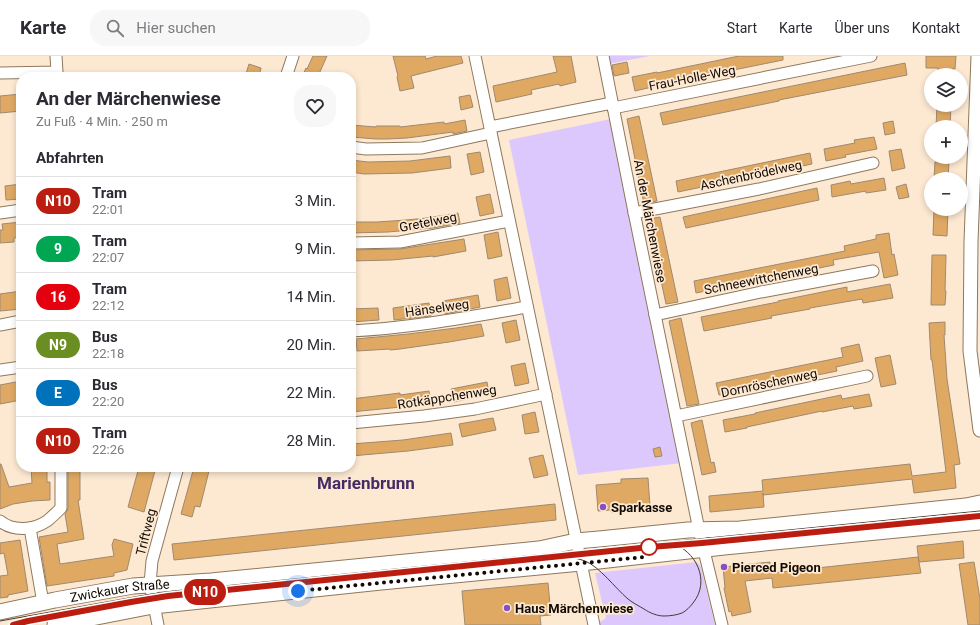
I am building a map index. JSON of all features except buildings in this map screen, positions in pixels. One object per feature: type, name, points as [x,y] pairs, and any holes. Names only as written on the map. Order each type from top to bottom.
[{"type":"main road","name":"Zwickauer Straße","points":[[0,612],[150,584],[211,581],[539,548],[576,541],[688,530],[740,529],[966,506],[980,503]]},
{"type":"main road","name":"Zwickauer Straße","points":[[55,625],[153,606],[980,522]]},
{"type":"street","points":[[56,56],[57,72]]},
{"type":"street","points":[[475,56],[594,625]]},
{"type":"street","name":"An der Märchenwiese","points":[[603,56],[699,530],[722,625]]},
{"type":"street","name":"Frau-Holle-Weg","points":[[613,106],[871,56]]},
{"type":"street","points":[[978,56],[971,242],[970,351],[980,430]]},
{"type":"street","points":[[287,72],[291,57]]},
{"type":"street","points":[[0,73],[16,74]]},
{"type":"street","points":[[356,148],[366,149],[422,148],[490,130],[613,106]]},
{"type":"street","name":"Aschenbrödelweg","points":[[634,213],[873,163]]},
{"type":"street","points":[[0,213],[16,211]]},
{"type":"street","name":"Gretelweg","points":[[356,242],[400,242],[509,221]]},
{"type":"street","name":"Schneewittchenweg","points":[[655,315],[761,292],[872,271]]},
{"type":"street","name":"Hänselweg","points":[[356,331],[408,327],[457,320],[527,307]]},
{"type":"street","points":[[0,325],[16,322]]},
{"type":"street","points":[[0,370],[16,368]]},
{"type":"street","name":"Dornröschenweg","points":[[676,416],[867,376]]},
{"type":"street","name":"Rotkäppchenweg","points":[[356,423],[475,409],[546,394]]},
{"type":"street","points":[[0,521],[16,528],[30,528],[38,526],[48,520],[61,508],[61,472]]},
{"type":"street","name":"Triftweg","points":[[158,625],[153,606],[150,584],[152,561],[177,472]]},
{"type":"street","points":[[30,528],[42,603]]},
{"type":"shaded area","points":[[606,56],[650,56],[608,64]]},
{"type":"shaded area","points":[[611,119],[682,463],[578,475],[509,140]]},
{"type":"shaded area","points":[[697,562],[701,567],[715,625],[600,625],[600,622],[606,618],[595,573]]},
{"type":"tram line","points":[[0,621],[173,591],[980,511]]},
{"type":"tram line","name":"N10","points":[[13,625],[168,596],[668,545],[980,516]]},
{"type":"tram line","points":[[561,556],[579,559],[591,564],[634,603],[654,614],[671,616],[682,613],[693,603],[701,585],[701,576],[694,559],[688,552],[671,543]]},
{"type":"place","name":"Sparkasse","points":[[603,507]]},
{"type":"place","name":"Pierced Pigeon","points":[[724,567]]},
{"type":"place","name":"Haus Märchenwiese","points":[[507,608]]},
{"type":"district","name":"Marienbrunn","points":[[366,483]]},
{"type":"route","points":[[298,591],[644,557],[649,547]]}]
